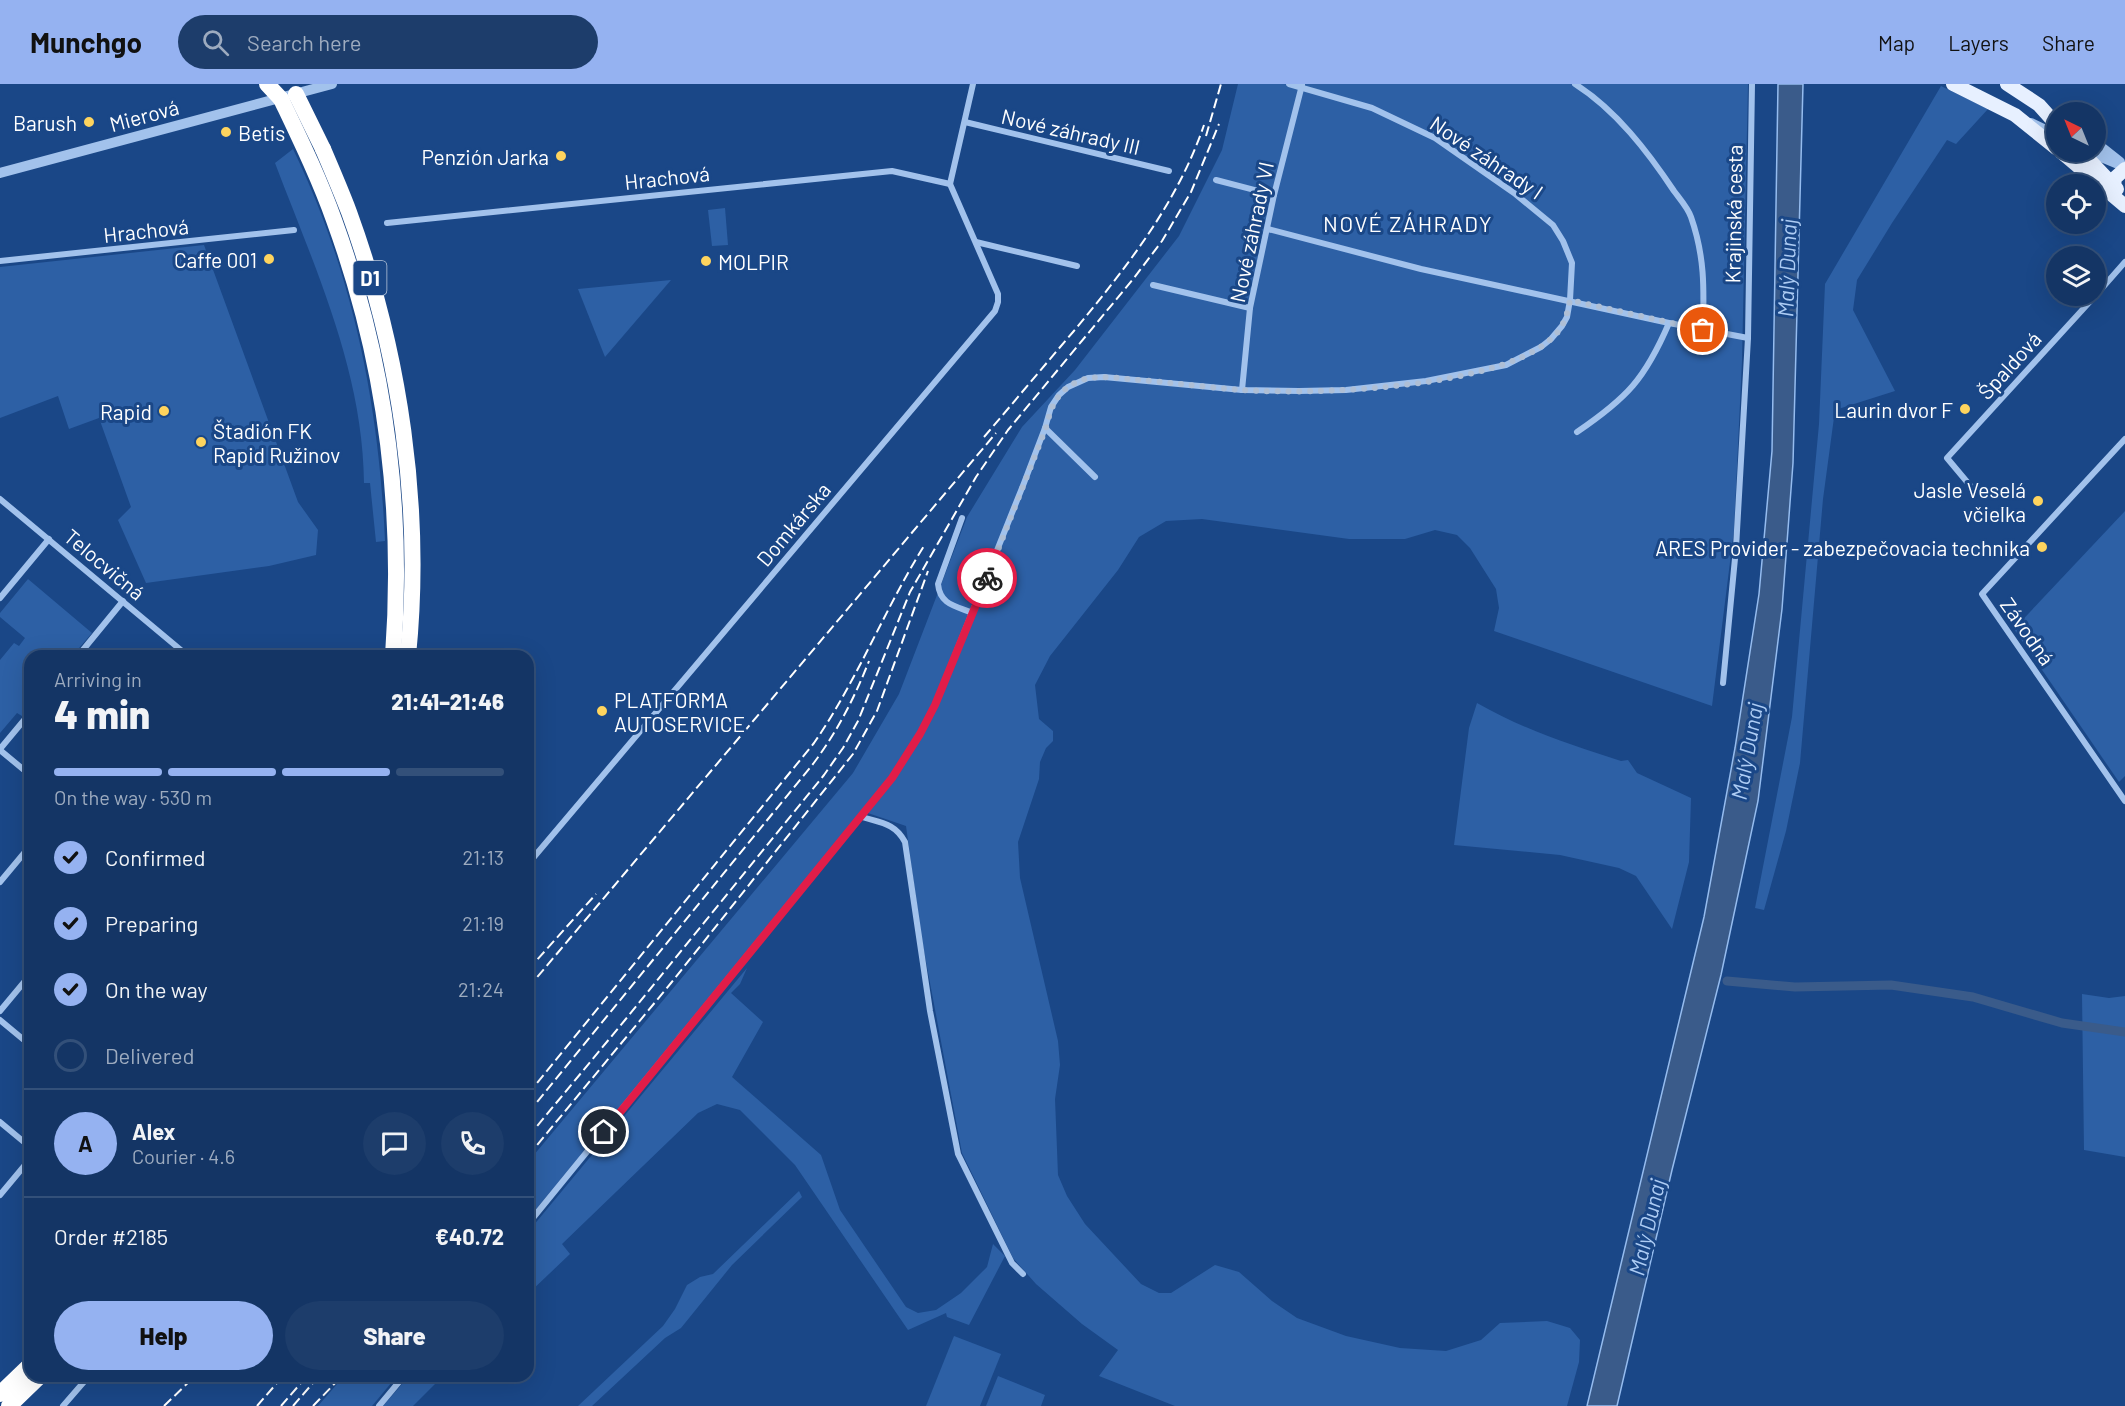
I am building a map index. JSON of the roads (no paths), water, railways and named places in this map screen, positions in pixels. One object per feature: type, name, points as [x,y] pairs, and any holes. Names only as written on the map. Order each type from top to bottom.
[{"type":"highway","points":[[267,84],[288,89]]},
{"type":"highway","name":"D1","points":[[288,89],[316,153],[349,211],[366,262],[389,352],[400,413],[411,533],[412,590],[408,650]]},
{"type":"highway","name":"D1","points":[[316,153],[364,316],[385,417],[396,533],[397,586],[393,650]]},
{"type":"highway","points":[[0,1394],[24,1371]]},
{"type":"highway","points":[[9,1406],[34,1382]]},
{"type":"main road","points":[[1953,84],[2015,115],[2046,140]]},
{"type":"main road","points":[[2007,84],[2040,105],[2046,112]]},
{"type":"main road","points":[[2073,162],[2125,206]]},
{"type":"main road","points":[[2091,162],[2125,200]]},
{"type":"main road","points":[[2114,186],[2115,178],[2125,167]]},
{"type":"street","name":"Mierová","points":[[0,173],[332,84]]},
{"type":"street","points":[[950,184],[973,84]]},
{"type":"street","name":"Nové záhrady I","points":[[534,1217],[892,778],[935,705],[1046,428],[1051,407],[1059,395],[1088,378],[1104,377],[1242,390],[1346,390],[1426,381],[1506,365],[1533,352],[1551,339],[1562,326],[1567,317],[1572,271],[1569,255],[1553,225],[1532,207],[1436,138],[1372,108],[1289,84]]},
{"type":"street","points":[[1575,84],[1628,129],[1661,171],[1690,214],[1698,239],[1704,272],[1703,330]]},
{"type":"street","name":"Krajinská cesta","points":[[1723,683],[1736,548],[1746,380],[1752,84]]},
{"type":"street","name":"Nové záhrady VI","points":[[1242,390],[1250,308],[1274,195],[1301,86]]},
{"type":"street","points":[[2040,105],[2046,108]]},
{"type":"street","points":[[2015,115],[2046,130]]},
{"type":"street","name":"Nové záhrady III","points":[[965,122],[1169,171]]},
{"type":"street","points":[[2106,151],[2125,167]]},
{"type":"street","points":[[2106,159],[2125,167]]},
{"type":"street","name":"Hrachová","points":[[387,223],[892,171],[950,184]]},
{"type":"street","points":[[1216,180],[1274,195]]},
{"type":"street","name":"Domkárska","points":[[534,857],[995,311],[998,294],[950,184]]},
{"type":"street","points":[[1268,229],[1421,269],[1748,338]]},
{"type":"street","name":"Hrachová","points":[[0,261],[294,230]]},
{"type":"street","points":[[976,242],[1077,266]]},
{"type":"street","name":"Špaldová","points":[[2106,283],[2125,262]]},
{"type":"street","points":[[1153,285],[1250,308]]},
{"type":"street","name":"Špaldová","points":[[1973,489],[1947,458],[2085,306]]},
{"type":"street","points":[[1577,432],[1603,414],[1636,383],[1647,368],[1669,323]]},
{"type":"street","points":[[1046,428],[1095,477]]},
{"type":"street","name":"Závodná","points":[[2125,439],[1982,594],[2125,801]]},
{"type":"street","name":"Telocvičná","points":[[0,499],[181,650]]},
{"type":"street","points":[[962,518],[938,584],[939,595],[946,602],[973,613]]},
{"type":"street","points":[[0,598],[49,539]]},
{"type":"street","points":[[83,650],[123,601]]},
{"type":"street","points":[[24,720],[0,749],[24,770]]},
{"type":"street","points":[[862,817],[889,825],[899,831],[905,842],[930,1011],[958,1154],[1012,1263],[1023,1274]]},
{"type":"street","points":[[0,882],[24,853]]},
{"type":"street","points":[[0,1011],[24,982]]},
{"type":"street","points":[[0,1020],[24,1040]]},
{"type":"street","points":[[0,1122],[24,1142]]},
{"type":"street","points":[[0,1195],[24,1167]]},
{"type":"street","points":[[63,1406],[84,1382]]},
{"type":"street","points":[[379,1406],[399,1382]]},
{"type":"water","name":"Malý Dunaj","points":[[1778,84],[1803,84],[1793,463],[1782,609],[1758,801],[1721,975],[1672,1170],[1617,1406],[1587,1406],[1704,917],[1735,748],[1759,594],[1772,451]]},
{"type":"waterway","points":[[1727,981],[1795,987],[1891,985],[1973,997],[2062,1023],[2125,1032]]},
{"type":"railway","points":[[1206,136],[1221,84]]},
{"type":"railway","points":[[534,1130],[824,775],[843,748],[858,721],[910,592],[976,477],[1008,430],[1162,241],[1191,192],[1219,124]]},
{"type":"railway","points":[[984,437],[1131,259],[1180,182],[1204,125]]},
{"type":"railway","points":[[534,981],[996,433]]},
{"type":"railway","points":[[534,1087],[814,743],[844,695],[924,546]]},
{"type":"railway","points":[[534,1149],[671,983],[853,754],[877,711],[928,571]]},
{"type":"railway","points":[[534,1106],[813,764],[844,715],[869,661]]},
{"type":"railway","points":[[534,963],[596,894]]},
{"type":"railway","points":[[164,1406],[189,1382]]},
{"type":"railway","points":[[257,1406],[278,1382]]},
{"type":"railway","points":[[281,1406],[302,1382]]},
{"type":"railway","points":[[293,1406],[314,1382]]},
{"type":"railway","points":[[313,1406],[336,1382]]},
{"type":"place","name":"Barush","points":[[89,122]]},
{"type":"place","name":"Betis","points":[[226,132]]},
{"type":"place","name":"Penzión Jarka","points":[[561,156]]},
{"type":"place","name":"Caffe 001","points":[[269,259]]},
{"type":"place","name":"MOLPIR","points":[[706,261]]},
{"type":"place","name":"Laurin dvor F","points":[[1965,409]]},
{"type":"place","name":"Rapid","points":[[164,411]]},
{"type":"place","name":"Štadión FK Rapid Ružinov","points":[[201,442]]},
{"type":"place","name":"Jasle Veselá včielka","points":[[2038,501]]},
{"type":"place","name":"ARES Provider - zabezpečovacia technika","points":[[2042,547]]},
{"type":"place","name":"PLATFORMA AUTOSERVICE","points":[[602,711]]},
{"type":"district","name":"NOVÉ ZÁHRADY","points":[[1408,223]]}]
